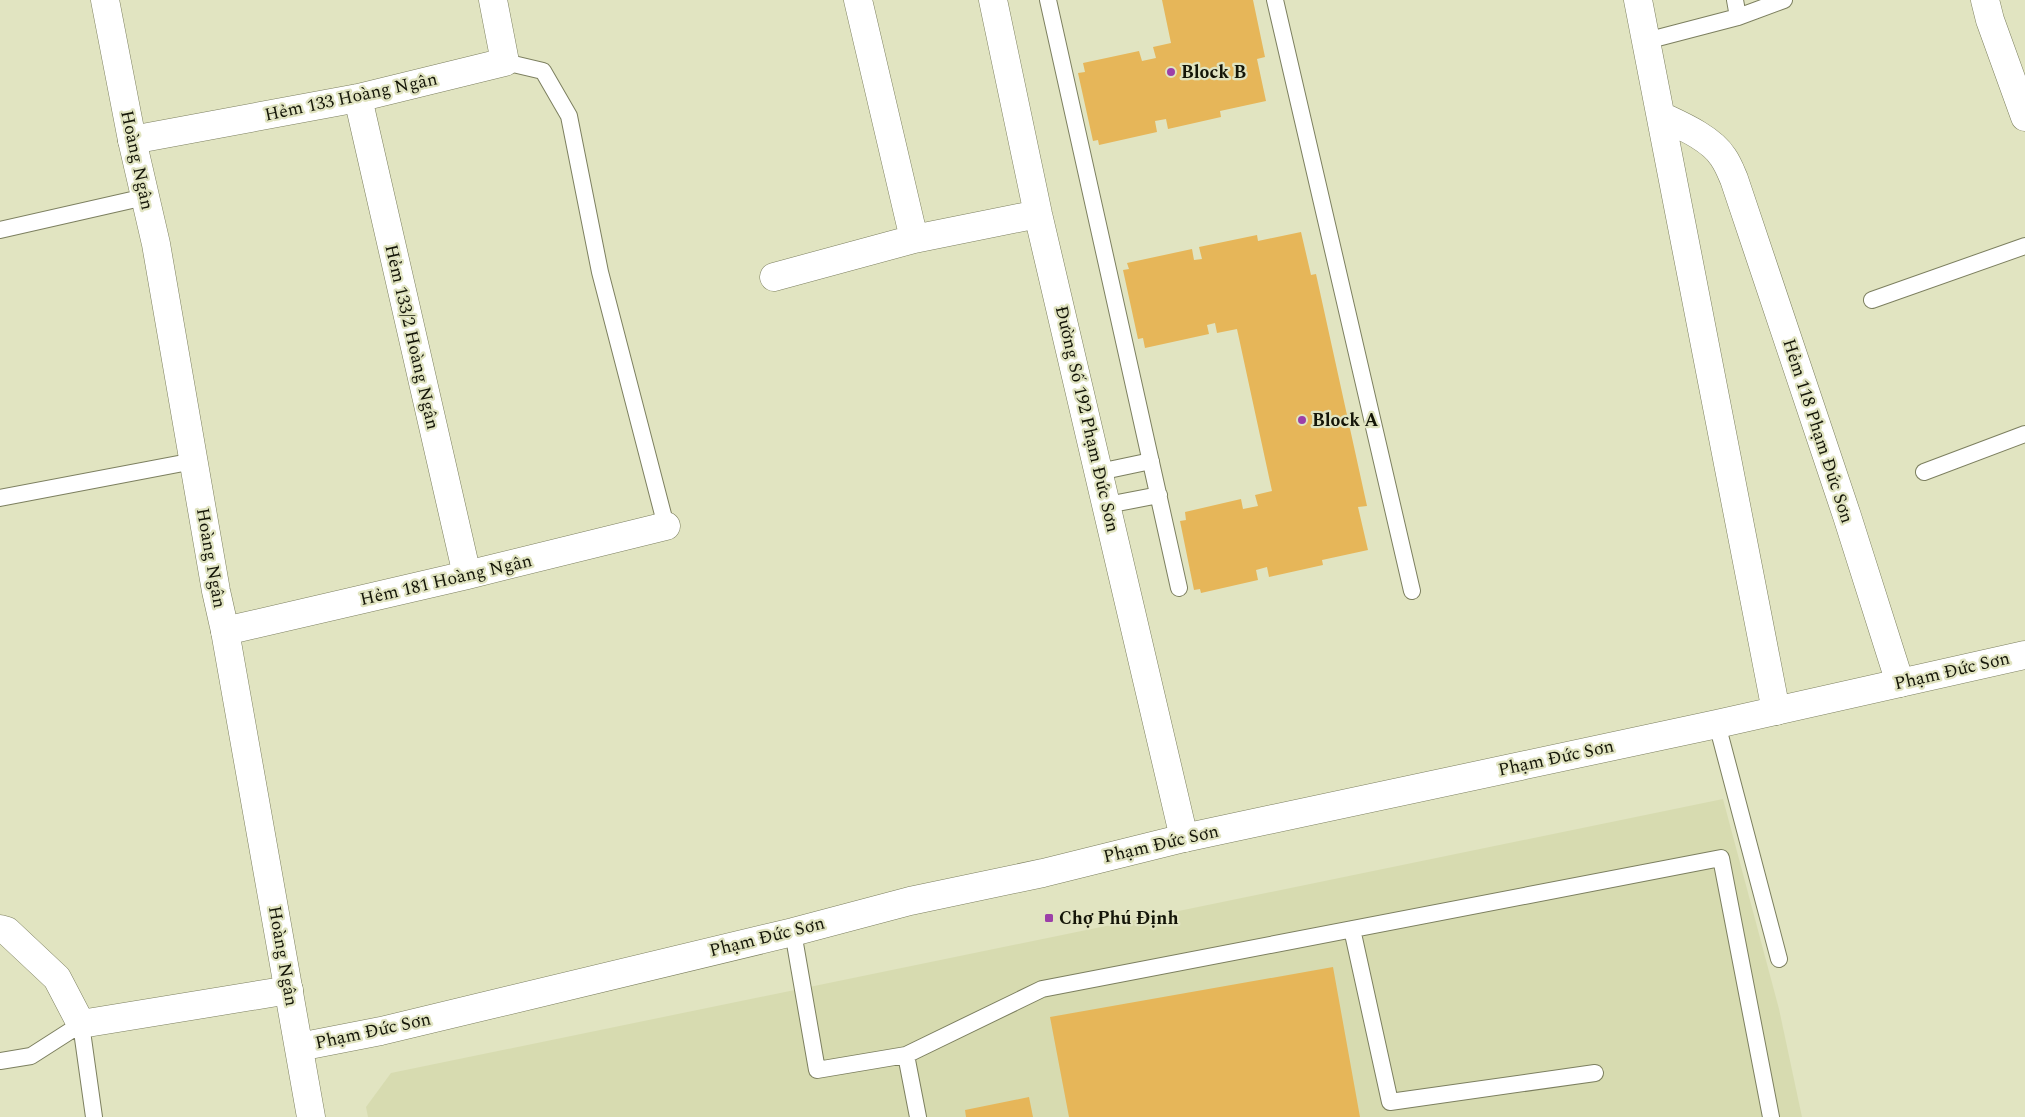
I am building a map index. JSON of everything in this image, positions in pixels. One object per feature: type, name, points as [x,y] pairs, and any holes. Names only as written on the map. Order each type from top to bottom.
[{"type":"street","name":"Hoàng Ngân","points":[[105,0],[132,140],[156,244],[216,591],[225,631],[311,1117]]},
{"type":"street","points":[[493,0],[505,62]]},
{"type":"street","points":[[858,0],[914,239]]},
{"type":"street","name":"Đường Số 192 Phạm Đức Sơn","points":[[993,0],[1038,214],[1100,472],[1184,838]]},
{"type":"street","points":[[1638,0],[1776,711]]},
{"type":"street","points":[[1985,0],[1990,20],[2025,117]]},
{"type":"street","name":"Hẻm 133 Hoàng Ngân","points":[[132,140],[358,98],[505,62]]},
{"type":"street","name":"Hẻm 133/2 Hoàng Ngân","points":[[358,98],[467,576]]},
{"type":"street","name":"Hẻm 118 Phạm Đức Sơn","points":[[1661,116],[1704,139],[1722,156],[1734,179],[1847,516],[1900,683]]},
{"type":"street","points":[[774,277],[914,239],[1038,214]]},
{"type":"street","name":"Hẻm 181 Hoàng Ngân","points":[[225,631],[467,576],[666,526]]},
{"type":"street","name":"Phạm Đức Sơn","points":[[299,1047],[391,1029],[793,932],[910,901],[1043,873],[1184,838],[1717,724],[2025,655]]},
{"type":"street","points":[[0,929],[7,931],[57,978],[80,1024],[289,990]]},
{"type":"lane","points":[[1048,0],[1179,588]]},
{"type":"lane","points":[[1275,0],[1412,591]]},
{"type":"lane","points":[[1735,0],[1738,16]]},
{"type":"lane","points":[[1646,41],[1738,16],[1784,0]]},
{"type":"lane","points":[[505,62],[543,71],[569,116],[600,272],[666,526]]},
{"type":"lane","points":[[0,230],[145,197]]},
{"type":"lane","points":[[1872,300],[2025,246]]},
{"type":"lane","points":[[1924,472],[2025,434]]},
{"type":"lane","points":[[0,498],[194,460]]},
{"type":"lane","points":[[1100,472],[1151,461]]},
{"type":"lane","points":[[1107,505],[1159,495]]},
{"type":"lane","points":[[1717,724],[1778,959]]},
{"type":"lane","points":[[793,932],[817,1070],[906,1055],[1042,989],[1721,858],[1771,1117]]},
{"type":"lane","points":[[1352,930],[1390,1102],[1595,1073]]},
{"type":"lane","points":[[0,1060],[30,1056],[80,1024],[94,1117]]},
{"type":"lane","points":[[906,1055],[918,1117]]},
{"type":"shaded area","points":[[1723,799],[1779,1009],[1802,1117],[368,1117],[366,1107],[391,1073]]},
{"type":"building","name":"Block B","points":[[1162,0],[1253,0],[1265,57],[1257,59],[1266,101],[1220,111],[1221,117],[1168,129],[1166,119],[1155,121],[1157,132],[1099,145],[1098,140],[1093,141],[1078,73],[1085,72],[1083,63],[1139,51],[1142,61],[1156,58],[1153,47],[1171,43]]},
{"type":"building","name":"Block A","points":[[1301,232],[1311,275],[1316,274],[1367,506],[1358,507],[1368,550],[1322,560],[1323,565],[1269,577],[1267,567],[1256,570],[1258,580],[1201,593],[1200,589],[1194,590],[1180,521],[1186,520],[1185,512],[1241,499],[1243,509],[1258,506],[1255,495],[1272,491],[1237,329],[1217,333],[1215,323],[1207,325],[1209,334],[1145,348],[1143,338],[1138,339],[1123,270],[1129,269],[1127,263],[1192,249],[1194,260],[1202,259],[1199,247],[1257,235],[1258,241]]},
{"type":"building","points":[[1333,967],[1360,1117],[1069,1117],[1050,1017]]},
{"type":"building","points":[[1029,1097],[1033,1117],[966,1117],[965,1110]]},
{"type":"place","name":"Block B","points":[[1171,72]]},
{"type":"place","name":"Block A","points":[[1302,420]]},
{"type":"place","name":"Chợ Phú Định","points":[[1049,918]]}]
